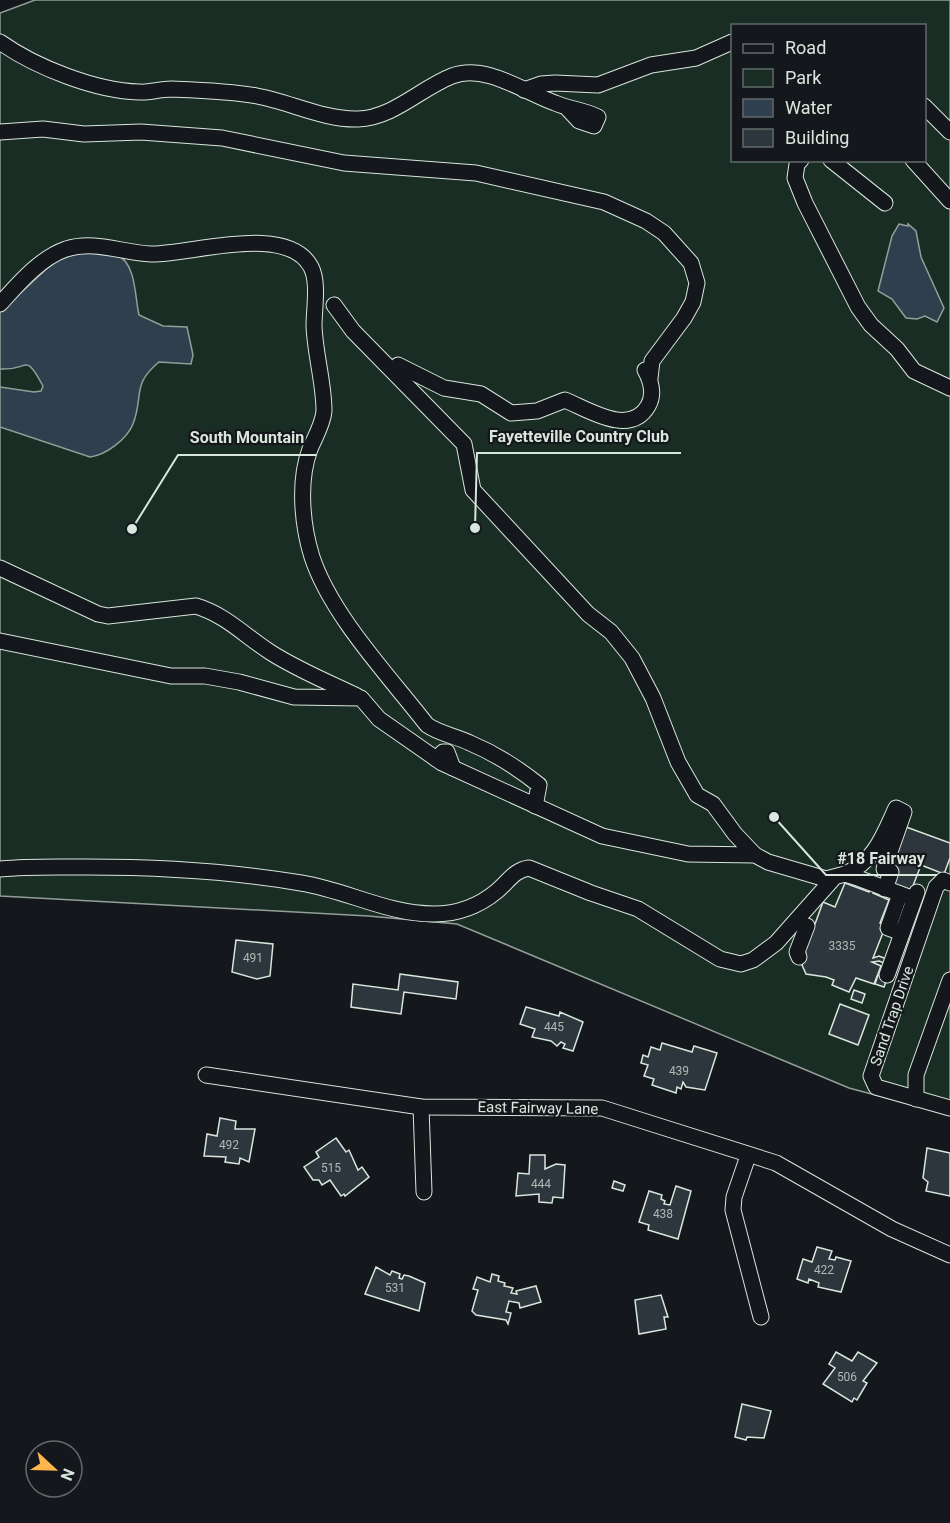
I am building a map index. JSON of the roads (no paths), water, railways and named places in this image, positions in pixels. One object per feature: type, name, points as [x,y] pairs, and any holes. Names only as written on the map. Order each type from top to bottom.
[{"type":"street","points":[[0,42],[21,56],[99,86],[141,93],[170,89],[256,96],[340,118],[359,119],[376,115],[411,100],[452,76],[471,72],[498,79],[561,105],[547,94],[549,86],[555,83]]},
{"type":"street","points":[[524,90],[541,84],[555,83],[598,85],[651,65],[696,58],[731,42]]},
{"type":"street","points":[[926,108],[950,132]]},
{"type":"street","points":[[0,132],[43,129],[84,134],[141,132],[222,138],[344,163],[476,173],[604,202],[646,221],[664,233],[691,263],[696,283],[693,302],[684,318],[652,361],[643,366],[650,378],[651,401],[642,414],[629,421],[617,421],[565,400],[537,411],[511,413],[481,394],[444,388],[401,369],[389,351],[377,351]]},
{"type":"street","points":[[799,162],[795,178],[823,241],[858,307],[871,325],[897,349],[914,371],[950,388]]},
{"type":"street","points":[[834,162],[885,203]]},
{"type":"street","points":[[915,162],[950,201]]},
{"type":"street","points":[[0,304],[33,271],[56,253],[83,246],[152,254],[229,243],[261,243],[302,255],[313,270],[326,306],[377,351],[464,444],[473,490],[588,614],[611,632],[633,658],[653,698],[678,762],[697,795],[713,804],[735,834],[755,855]]},
{"type":"street","points":[[326,306],[314,339],[324,413],[306,465],[304,518],[311,555],[323,585],[369,651],[427,725],[437,732],[473,744],[530,777],[539,785],[535,806]]},
{"type":"street","points":[[0,568],[98,614],[108,616],[196,606],[209,610],[226,619],[271,653],[332,692]]},
{"type":"street","points":[[0,641],[171,676],[205,676],[239,682],[294,697],[332,692],[361,698],[379,719],[436,759],[602,836],[688,854],[755,855],[793,870],[839,877],[910,895],[900,923],[887,975]]},
{"type":"street","points":[[0,869],[108,867],[213,872],[301,883],[397,911],[433,914],[449,913],[474,906],[498,890],[515,873],[530,868],[638,909],[720,959],[731,963],[753,960],[776,943],[839,877],[860,867],[877,851],[896,808],[904,812],[884,869],[891,872],[885,889]]},
{"type":"street","name":"Sand Trap Drive","points":[[950,883],[943,880],[936,887],[871,1076],[876,1087],[950,1108]]},
{"type":"street","points":[[796,921],[807,926],[797,952],[799,957]]},
{"type":"street","points":[[916,1099],[916,1075],[950,980]]},
{"type":"street","name":"East Fairway Lane","points":[[206,1075],[421,1107],[602,1108],[776,1163],[892,1229],[950,1255]]},
{"type":"street","points":[[421,1107],[424,1192]]},
{"type":"street","points":[[748,1156],[734,1197],[733,1210],[761,1317]]},
{"type":"water","points":[[899,224],[908,226],[908,224],[916,231],[921,257],[944,308],[937,322],[925,316],[917,319],[906,318],[892,299],[878,291],[892,236]]},
{"type":"water","points":[[85,251],[111,254],[125,260],[132,274],[139,315],[163,326],[187,327],[193,355],[191,364],[159,362],[150,370],[141,384],[136,414],[130,430],[109,450],[90,457],[0,427],[0,387],[34,392],[41,391],[43,386],[29,366],[0,369],[0,312],[55,261]]},
{"type":"place","name":"Fayetteville Country Club","points":[[475,528]]},
{"type":"place","name":"South Mountain","points":[[132,529]]},
{"type":"place","name":"#18 Fairway","points":[[774,817]]}]
